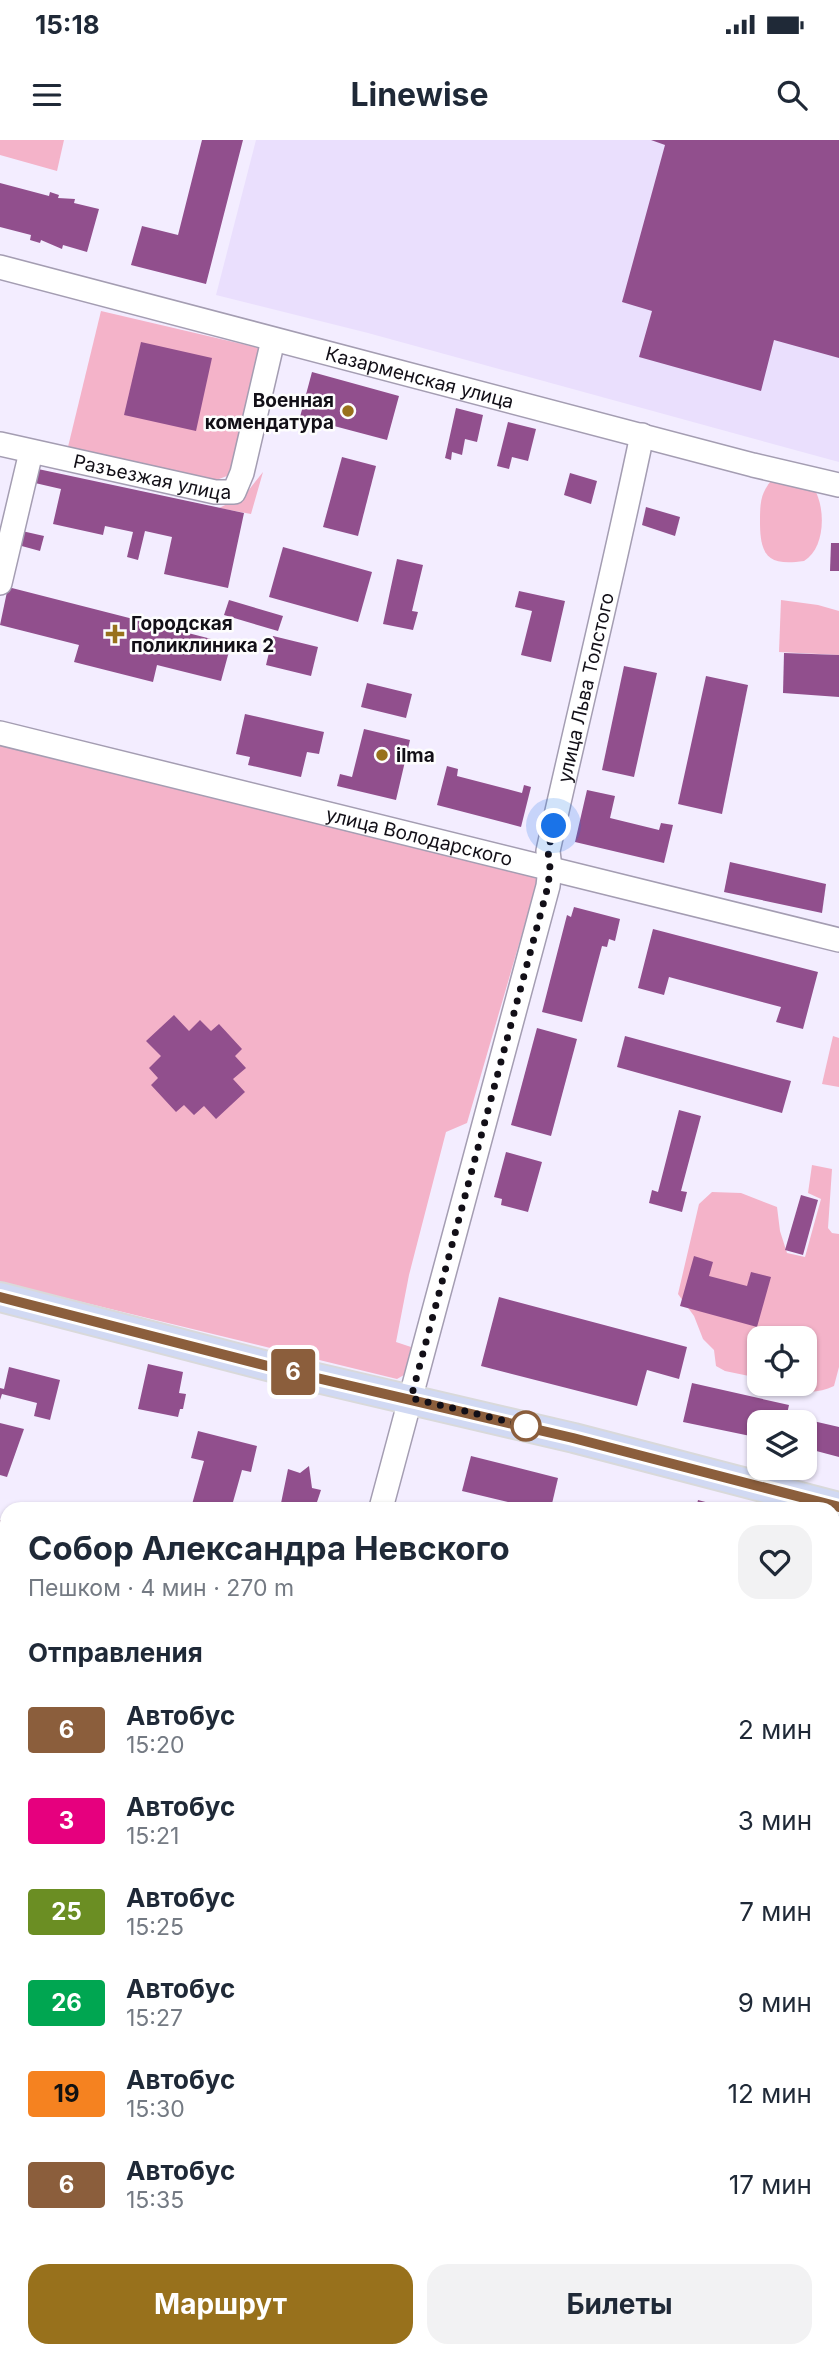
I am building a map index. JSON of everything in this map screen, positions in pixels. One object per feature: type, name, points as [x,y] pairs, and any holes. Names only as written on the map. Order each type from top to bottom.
[{"type":"main road","points":[[0,1297],[287,1371],[411,1398],[819,1502]]},
{"type":"street","name":"Казарменская улица","points":[[0,267],[753,465],[839,485]]},
{"type":"street","name":"Разъезжая улица","points":[[0,444],[215,492],[234,492],[242,473],[273,340]]},
{"type":"street","name":"улица Льва Толстого","points":[[383,1502],[548,886],[548,851],[608,596],[642,435]]},
{"type":"street","points":[[0,583],[31,452]]},
{"type":"street","name":"улица Володарского","points":[[0,733],[839,940]]},
{"type":"shaded area","points":[[0,140],[64,140],[57,171],[0,155]]},
{"type":"shaded area","points":[[256,140],[839,140],[839,462],[368,333],[216,295]]},
{"type":"shaded area","points":[[101,311],[263,349],[238,461],[227,476],[211,482],[67,451]]},
{"type":"shaded area","points":[[263,472],[251,514],[219,508],[244,496]]},
{"type":"shaded area","points":[[772,480],[813,487],[817,495],[822,515],[820,537],[817,547],[804,561],[775,560],[769,556],[762,544],[761,505],[765,490]]},
{"type":"shaded area","points":[[781,600],[839,611],[839,655],[779,652]]},
{"type":"shaded area","points":[[0,745],[534,874],[537,882],[467,1123],[446,1132],[409,1275],[396,1342],[411,1347],[404,1375],[397,1379],[0,1282]]},
{"type":"shaded area","points":[[833,1036],[839,1038],[839,1087],[822,1084]]},
{"type":"shaded area","points":[[812,1165],[832,1169],[828,1228],[832,1233],[839,1234],[839,1367],[834,1386],[817,1391],[817,1326],[747,1326],[747,1376],[725,1371],[716,1366],[714,1350],[703,1339],[694,1316],[678,1294],[699,1204],[712,1192],[741,1193],[777,1207],[780,1231],[787,1253],[805,1257],[821,1199],[808,1193]]},
{"type":"building","points":[[202,140],[243,140],[206,284],[131,265],[142,226],[178,235]]},
{"type":"building","points":[[651,140],[839,140],[839,358],[774,340],[761,391],[639,357],[652,311],[622,302],[665,145]]},
{"type":"building","points":[[0,183],[49,196],[50,192],[59,195],[58,198],[75,199],[74,203],[99,209],[87,252],[63,245],[62,249],[41,240],[40,243],[30,240],[31,235],[0,227]]},
{"type":"building","points":[[141,342],[212,358],[196,431],[124,415]]},
{"type":"building","name":"Военная комендатура","points":[[312,372],[399,396],[387,440],[300,417]]},
{"type":"building","points":[[456,408],[483,415],[477,442],[465,439],[462,455],[452,452],[451,460],[445,458]]},
{"type":"building","points":[[508,422],[536,429],[528,461],[512,457],[509,469],[497,466]]},
{"type":"building","points":[[342,457],[376,466],[358,536],[323,527]]},
{"type":"building","points":[[38,469],[244,513],[228,588],[164,574],[172,537],[145,531],[138,560],[127,557],[133,532],[105,526],[103,535],[53,524],[61,489],[35,483]]},
{"type":"building","points":[[570,473],[597,481],[591,504],[564,495]]},
{"type":"building","points":[[646,507],[680,517],[675,536],[642,525]]},
{"type":"building","points":[[22,531],[44,536],[40,551],[18,545]]},
{"type":"building","points":[[831,543],[839,543],[839,571],[830,571]]},
{"type":"building","points":[[283,547],[372,572],[358,622],[269,597]]},
{"type":"building","points":[[397,559],[423,565],[412,611],[418,612],[413,630],[383,624]]},
{"type":"building","name":"Городская поликлиника 2","points":[[8,587],[231,644],[221,681],[157,665],[153,682],[74,662],[79,645],[0,625]]},
{"type":"building","points":[[519,591],[565,601],[551,662],[521,655],[532,611],[515,607]]},
{"type":"building","points":[[229,600],[283,616],[278,631],[224,615]]},
{"type":"building","points":[[273,636],[318,647],[311,676],[266,665]]},
{"type":"building","points":[[784,653],[839,655],[839,697],[783,693]]},
{"type":"building","points":[[624,666],[657,673],[634,777],[602,770]]},
{"type":"building","points":[[706,676],[748,685],[722,814],[678,804]]},
{"type":"building","points":[[367,683],[412,694],[406,718],[361,707]]},
{"type":"building","points":[[245,714],[324,732],[319,754],[307,752],[301,777],[248,765],[250,757],[236,754]]},
{"type":"building","points":[[364,729],[410,740],[396,800],[337,786],[340,774],[352,777]]},
{"type":"building","points":[[447,766],[458,769],[457,776],[522,793],[524,785],[531,787],[521,827],[437,805]]},
{"type":"building","points":[[587,790],[615,796],[610,818],[659,830],[661,823],[673,825],[664,863],[575,842]]},
{"type":"building","points":[[730,862],[826,884],[822,913],[724,892]]},
{"type":"building","points":[[574,907],[620,919],[615,941],[609,939],[607,947],[602,946],[582,1022],[542,1012],[567,915],[571,917]]},
{"type":"building","points":[[653,929],[818,972],[803,1029],[776,1022],[781,1007],[669,977],[664,995],[638,988]]},
{"type":"building","points":[[174,1015],[189,1031],[200,1020],[211,1031],[219,1024],[242,1049],[235,1056],[246,1068],[233,1079],[245,1092],[216,1119],[204,1106],[194,1115],[184,1105],[176,1112],[151,1085],[158,1078],[149,1068],[161,1056],[146,1041]]},
{"type":"building","points":[[537,1028],[577,1039],[551,1136],[511,1125]]},
{"type":"building","points":[[625,1036],[791,1081],[782,1113],[617,1067]]},
{"type":"building","points":[[679,1110],[701,1116],[681,1191],[687,1192],[682,1212],[649,1203],[652,1190],[658,1192]]},
{"type":"building","points":[[506,1152],[542,1162],[528,1212],[501,1205],[502,1199],[494,1197]]},
{"type":"building","points":[[801,1195],[818,1200],[803,1255],[785,1250]]},
{"type":"building","points":[[694,1256],[713,1262],[709,1276],[747,1286],[751,1272],[771,1277],[757,1326],[680,1306]]},
{"type":"building","points":[[499,1297],[687,1347],[679,1379],[647,1370],[637,1406],[481,1366]]},
{"type":"building","points":[[148,1364],[183,1372],[179,1393],[186,1394],[178,1417],[138,1409]]},
{"type":"building","points":[[9,1367],[60,1380],[50,1420],[34,1416],[37,1403],[2,1394],[0,1400],[0,1388],[4,1389]]},
{"type":"building","points":[[692,1383],[789,1405],[788,1410],[747,1410],[747,1435],[683,1422]]},
{"type":"building","points":[[817,1422],[839,1427],[839,1457],[817,1451]]},
{"type":"building","points":[[0,1423],[24,1429],[7,1477],[0,1475]]},
{"type":"building","points":[[198,1431],[257,1446],[251,1472],[242,1470],[233,1502],[193,1502],[204,1461],[191,1458]]},
{"type":"building","points":[[471,1456],[558,1478],[552,1502],[508,1502],[462,1491]]},
{"type":"building","points":[[309,1466],[312,1488],[321,1490],[317,1502],[281,1502],[288,1469],[300,1473]]},
{"type":"bus line","name":"6","points":[[0,1297],[287,1371],[573,1438],[820,1502]]},
{"type":"place","name":"Военная комендатура","points":[[348,411]]},
{"type":"place","name":"Городская поликлиника 2","points":[[115,634]]},
{"type":"place","name":"ilma","points":[[382,755]]},
{"type":"route","points":[[526,1426],[411,1398],[548,886],[548,851],[554,826]]}]
